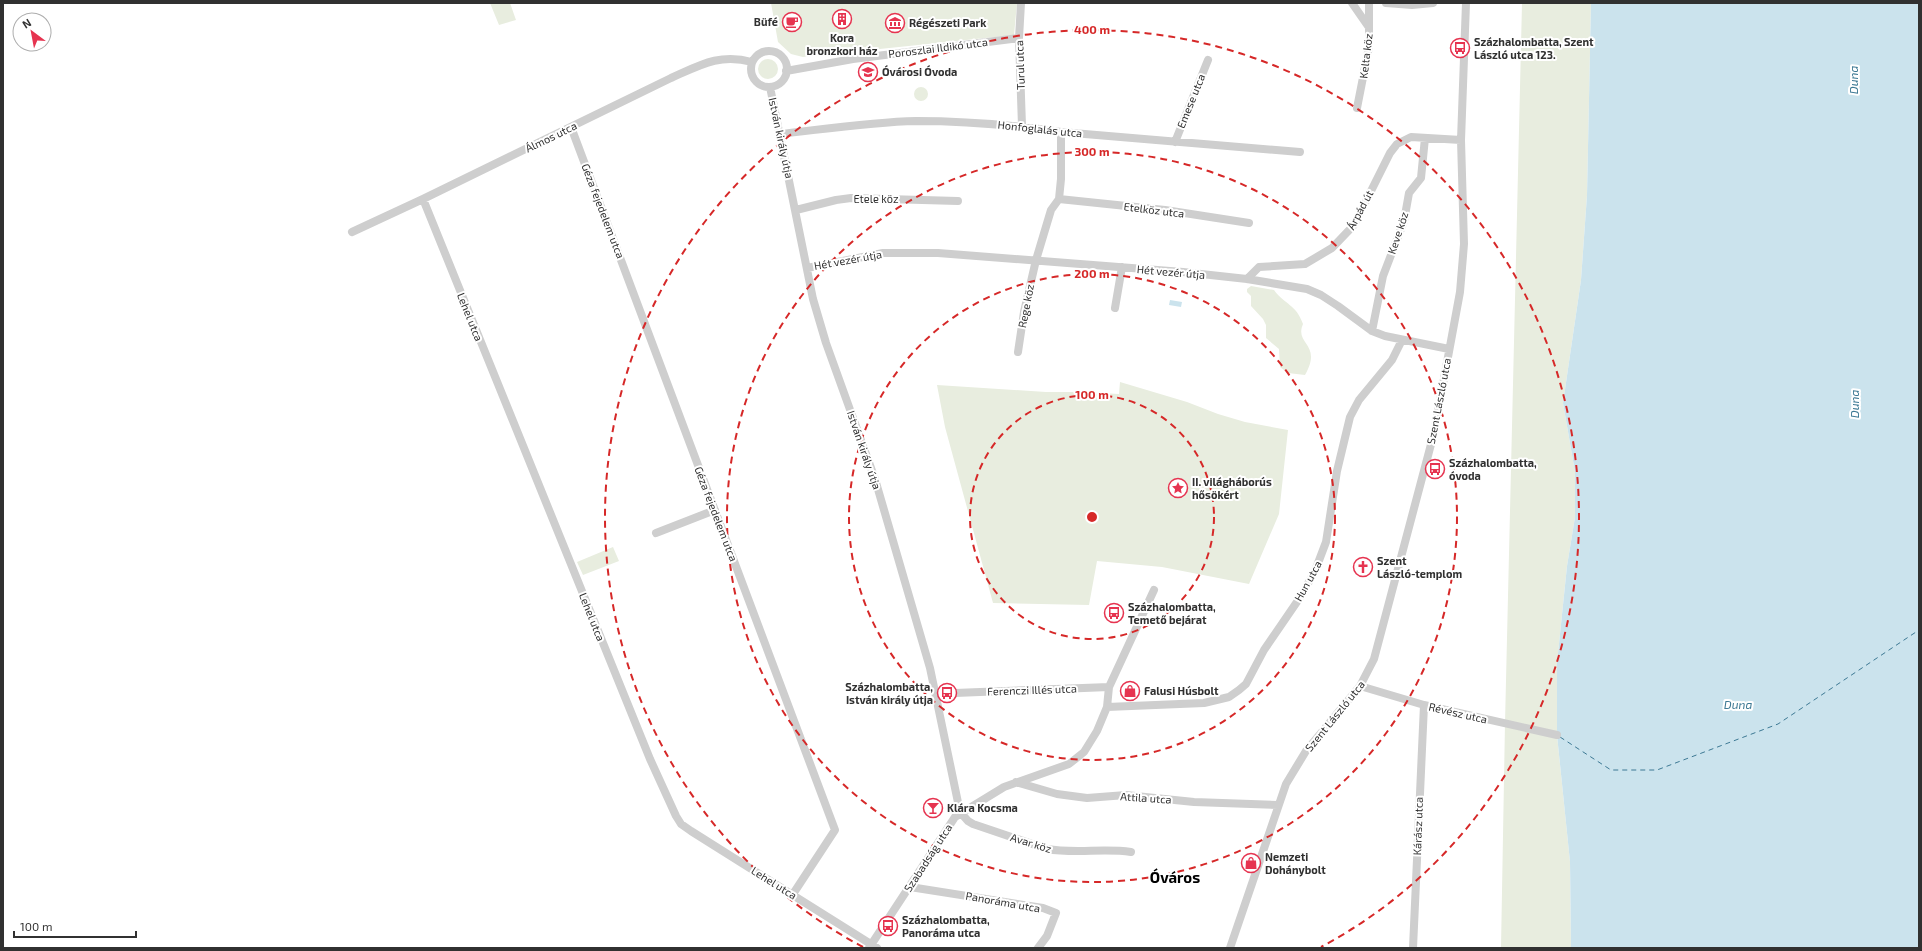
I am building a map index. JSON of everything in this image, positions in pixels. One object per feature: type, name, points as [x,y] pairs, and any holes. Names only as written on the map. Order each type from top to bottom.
[{"type":"street","name":"Turul utca","points":[[1021,3],[1019,38],[1022,126]]},
{"type":"street","points":[[1352,3],[1369,26]]},
{"type":"street","name":"Kelta köz","points":[[1356,108],[1369,47],[1369,3]]},
{"type":"street","points":[[1386,3],[1412,5],[1433,3]]},
{"type":"street","name":"Szent László utca","points":[[1230,948],[1286,784],[1299,761],[1360,686],[1374,659],[1412,521],[1434,433],[1463,268],[1461,140],[1466,3]]},
{"type":"street","name":"Poroszlai Ildikó utca","points":[[786,71],[853,59],[1019,38]]},
{"type":"street","points":[[771,52],[776,53],[784,60],[786,71],[783,80],[779,84],[764,87],[755,80],[751,71],[752,62],[760,54],[771,52]]},
{"type":"street","name":"Álmos utca","points":[[352,232],[703,64],[727,58],[752,62]]},
{"type":"street","name":"Emese utca","points":[[1175,142],[1208,60]]},
{"type":"street","name":"István király útja","points":[[770,87],[813,299],[826,343],[870,465],[930,668],[960,812]]},
{"type":"street","name":"Honfoglalás utca","points":[[780,134],[881,123],[947,122],[1022,126],[1061,132],[1300,152]]},
{"type":"street","name":"Géza fejedelem utca","points":[[571,127],[834,830],[793,894]]},
{"type":"street","points":[[1059,198],[1061,179],[1061,132]]},
{"type":"street","name":"Árpád út","points":[[1247,280],[1259,267],[1305,264],[1332,248],[1354,225],[1380,171],[1397,144],[1411,137],[1461,140]]},
{"type":"street","name":"Keve köz","points":[[1372,331],[1382,276],[1404,220],[1409,193],[1421,178],[1424,138]]},
{"type":"street","name":"Etele köz","points":[[796,210],[850,198],[958,201]]},
{"type":"street","name":"Etelköz utca","points":[[1059,198],[1165,210],[1249,223]]},
{"type":"street","name":"Rege köz","points":[[1018,352],[1024,312],[1036,260],[1051,210],[1059,198]]},
{"type":"street","name":"Lehel utca","points":[[423,199],[647,752],[673,812],[681,824],[691,831],[793,894],[872,947]]},
{"type":"street","name":"Hét vezér útja","points":[[807,268],[883,253],[938,253],[1122,267],[1247,280],[1307,289],[1321,295],[1372,331],[1402,340],[1449,349]]},
{"type":"street","points":[[1115,308],[1122,267]]},
{"type":"street","name":"Hun utca","points":[[1107,707],[1204,703],[1229,697],[1246,684],[1264,650],[1300,596],[1321,557],[1326,542],[1340,457],[1350,417],[1359,400],[1392,360],[1402,340]]},
{"type":"street","points":[[656,533],[715,510]]},
{"type":"street","name":"Szabadság utca","points":[[872,947],[948,825],[960,812],[1004,787],[1059,768],[1078,758],[1091,744],[1107,707],[1109,687],[1154,590]]},
{"type":"street","name":"Révész utca","points":[[1360,686],[1424,705],[1557,735]]},
{"type":"street","name":"Ferenczi Illés utca","points":[[955,693],[1109,687]]},
{"type":"street","name":"Kárász utca","points":[[1413,948],[1424,705]]},
{"type":"street","name":"Attila utca","points":[[1016,782],[1057,794],[1087,798],[1126,795],[1194,802],[1278,805]]},
{"type":"street","name":"Avar köz","points":[[960,812],[973,824],[1047,849],[1059,851],[1113,850],[1131,852]]},
{"type":"street","name":"Panoráma utca","points":[[910,887],[1043,908],[1056,913],[1047,936],[1038,948]]},
{"type":"shaded area","points":[[490,3],[510,3],[516,20],[499,25]]},
{"type":"shaded area","name":"Régészeti Park","points":[[771,3],[1017,3],[1014,35],[803,57],[791,54],[778,42]]},
{"type":"shaded area","points":[[1522,3],[1591,3],[1587,195],[1581,280],[1563,403],[1575,472],[1575,517],[1567,566],[1557,663],[1557,735],[1570,862],[1571,948],[1501,948]]},
{"type":"shaded area","points":[[768,59],[775,62],[778,69],[775,76],[768,79],[761,76],[758,69],[761,62]]},
{"type":"shaded area","points":[[921,87],[926,89],[928,94],[926,99],[921,101],[916,99],[914,94],[916,89]]},
{"type":"shaded area","points":[[1251,286],[1274,290],[1297,312],[1303,324],[1301,331],[1302,336],[1310,350],[1311,356],[1310,364],[1305,375],[1288,373],[1280,367],[1279,349],[1266,338],[1266,325],[1263,319],[1251,306],[1251,296],[1247,292],[1247,289]]},
{"type":"shaded area","points":[[1120,382],[1187,402],[1218,414],[1245,422],[1288,430],[1279,514],[1249,584],[1162,567],[1097,561],[1089,605],[993,603],[945,427],[937,385],[1046,392],[1119,394]]},
{"type":"shaded area","points":[[613,547],[619,561],[583,575],[577,562]]},
{"type":"water","name":"Duna","points":[[1591,3],[1919,3],[1919,948],[1571,948],[1570,862],[1557,735],[1557,663],[1567,566],[1575,517],[1575,472],[1563,403],[1581,280],[1587,195]]},
{"type":"water","points":[[1170,300],[1182,302],[1181,307],[1169,305]]},
{"type":"ferry route","points":[[1560,737],[1611,770],[1657,770],[1778,724],[1919,630]]},
{"type":"place","name":"Kora bronzkori ház","points":[[842,19]]},
{"type":"place","name":"Büfé","points":[[792,22]]},
{"type":"place","name":"Régészeti Park","points":[[895,23]]},
{"type":"place","name":"Százhalombatta, Szent László utca 123.","points":[[1460,48]]},
{"type":"place","name":"Óvárosi Óvoda","points":[[868,72]]},
{"type":"place","name":"Százhalombatta, óvoda","points":[[1435,469]]},
{"type":"place","name":"II. világháborús hősökért","points":[[1178,488]]},
{"type":"place","name":"Szent László-templom","points":[[1363,567]]},
{"type":"place","name":"Százhalombatta, Temető bejárat","points":[[1114,613]]},
{"type":"place","name":"Falusi Húsbolt","points":[[1130,691]]},
{"type":"place","name":"Százhalombatta, István király útja","points":[[947,693]]},
{"type":"place","name":"Klára Kocsma","points":[[933,808]]},
{"type":"place","name":"Nemzeti Dohánybolt","points":[[1251,863]]},
{"type":"place","name":"Százhalombatta, Panoráma utca","points":[[888,926]]},
{"type":"district","name":"Óváros","points":[[1175,878]]}]
